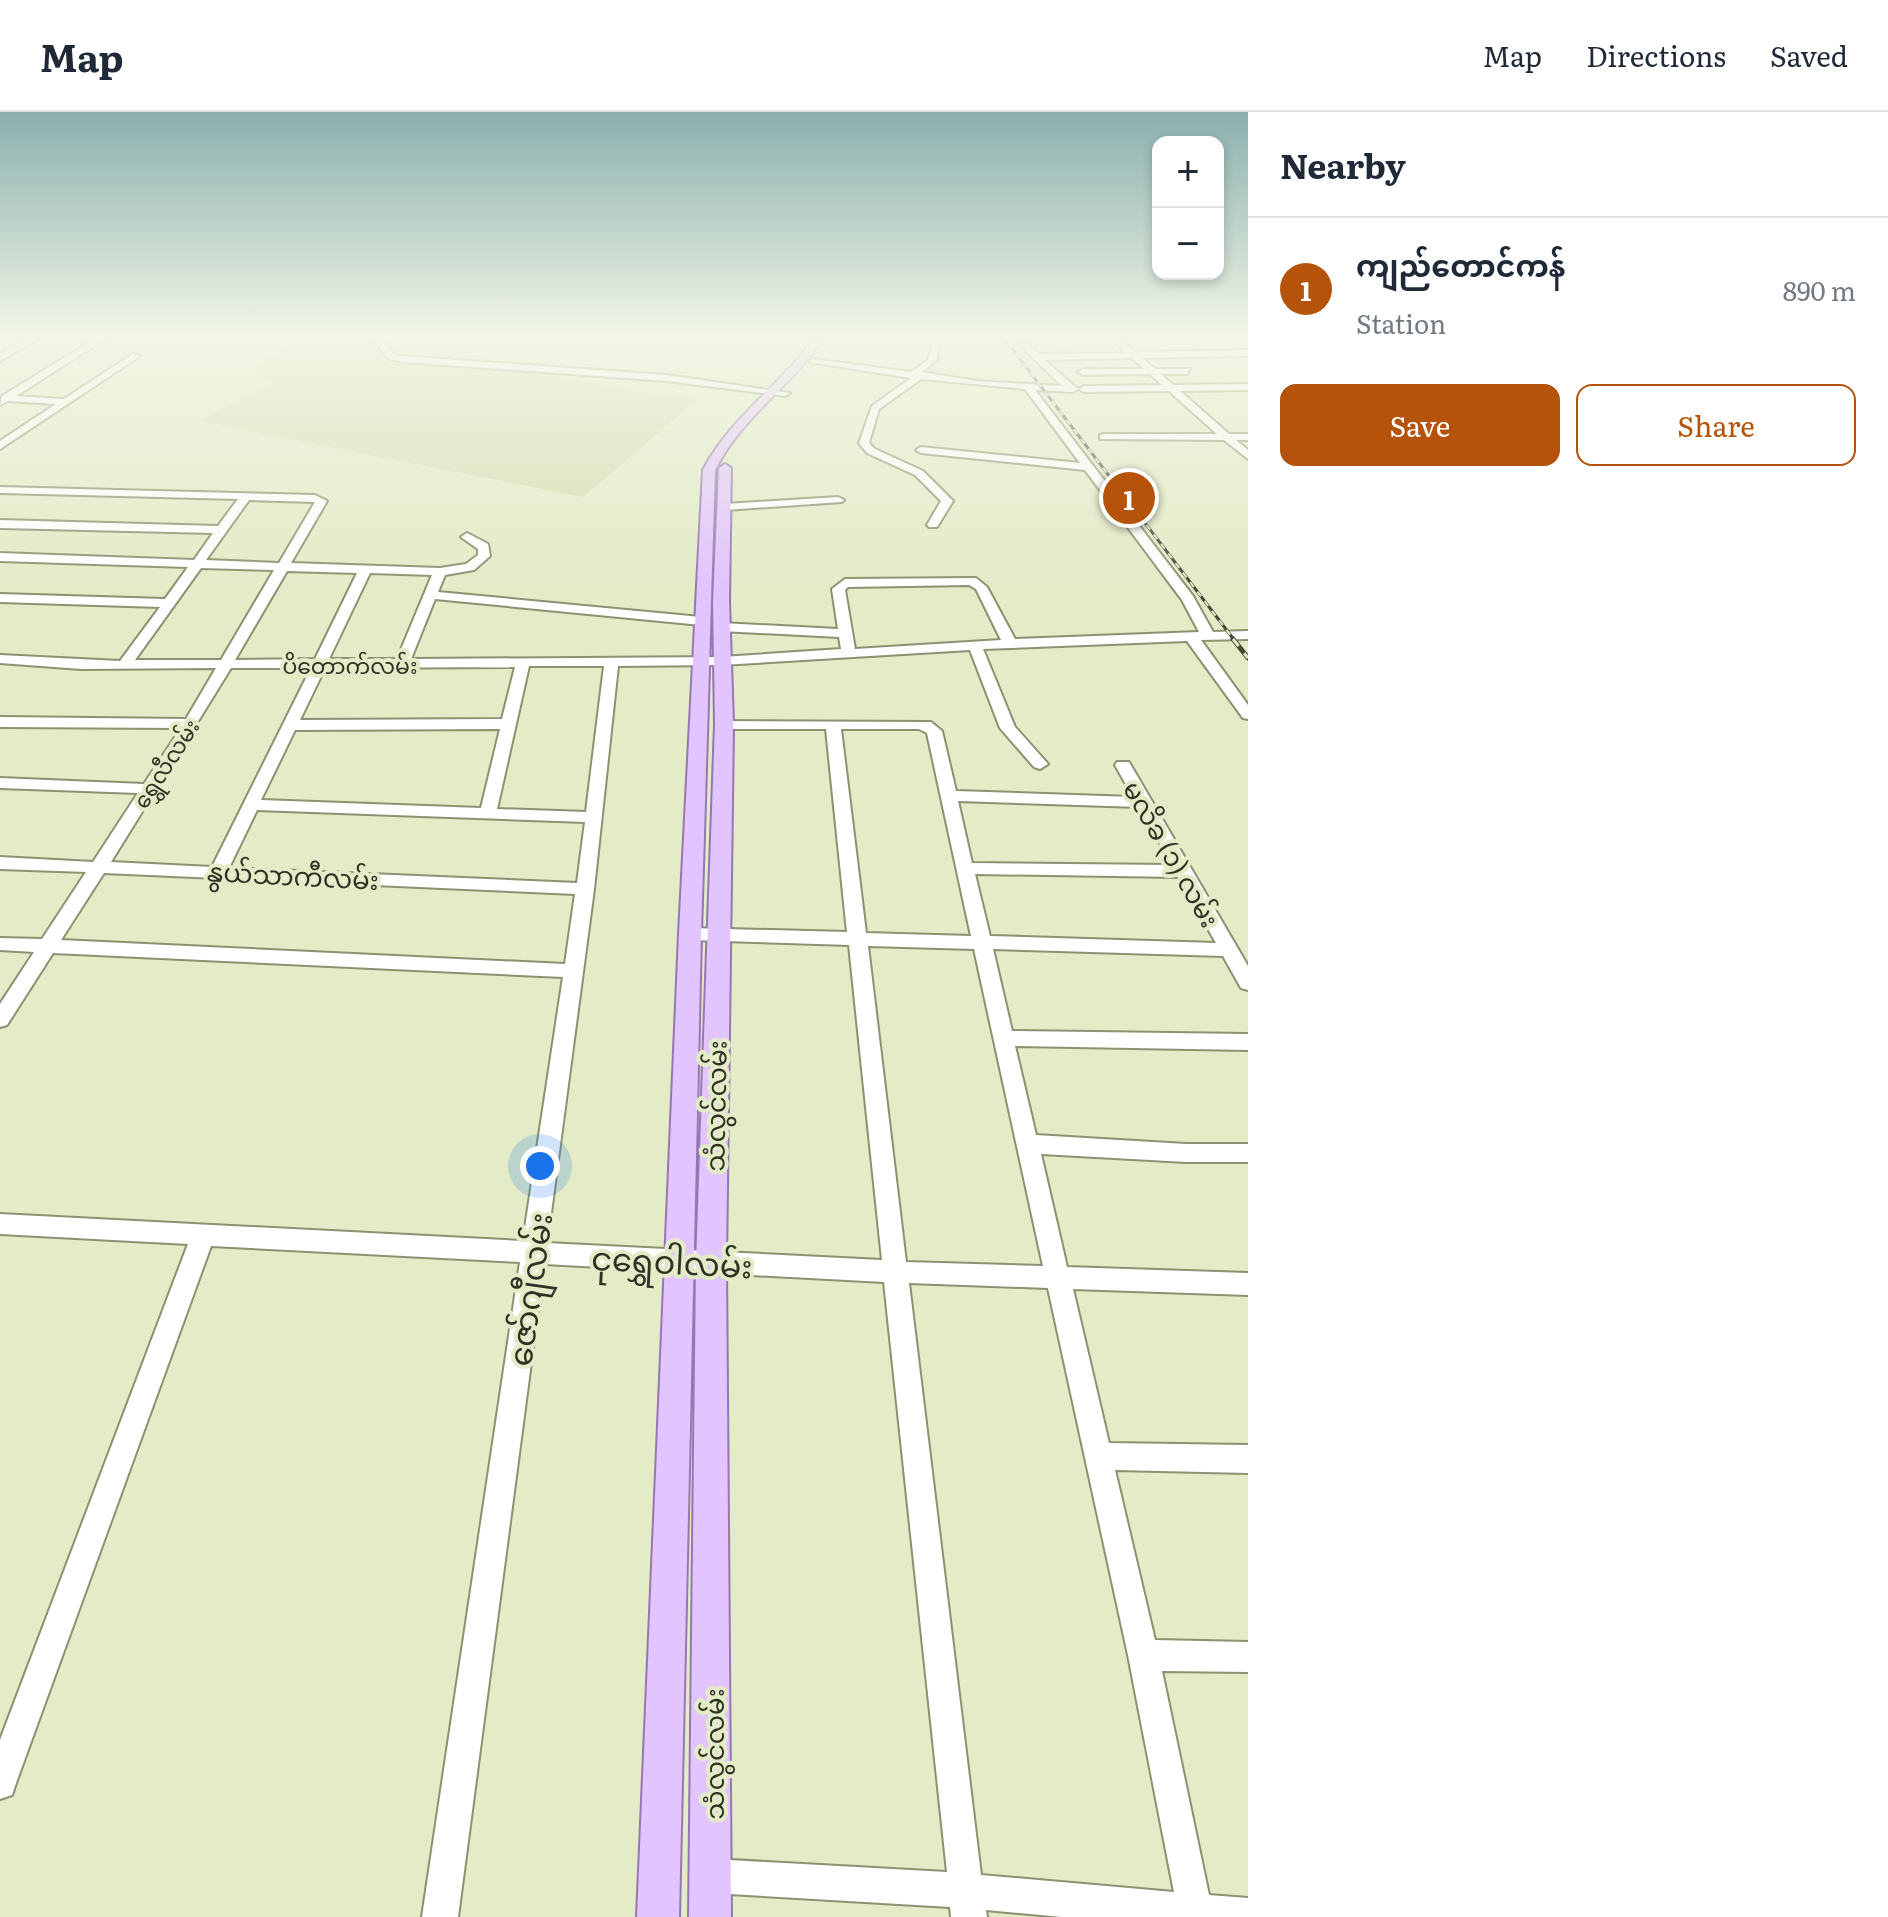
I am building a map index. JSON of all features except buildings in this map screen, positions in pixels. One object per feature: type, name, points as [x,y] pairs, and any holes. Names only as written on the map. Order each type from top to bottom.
[{"type":"main road","name":"သံလွင်လမ်း","points":[[658,1917],[695,1262],[711,661],[709,470],[724,439],[749,418]]},
{"type":"main road","name":"သံလွင်လမ်း","points":[[712,603],[725,507],[725,470],[729,455],[759,418]]},
{"type":"main road","name":"သံလွင်လမ်း","points":[[704,935],[724,724],[711,661]]},
{"type":"main road","name":"သံလွင်လမ်း","points":[[695,1262],[712,1876],[710,1917]]},
{"type":"street","points":[[0,446],[41,418]]},
{"type":"street","points":[[872,418],[864,443],[871,451],[919,473],[947,501],[933,525]]},
{"type":"street","points":[[1052,418],[1197,612],[1208,636]]},
{"type":"street","points":[[1204,418],[1248,456]]},
{"type":"street","points":[[1104,437],[1248,437]]},
{"type":"street","points":[[921,450],[1090,467]]},
{"type":"street","points":[[0,490],[246,496]]},
{"type":"street","points":[[3,527],[47,492]]},
{"type":"street","points":[[125,664],[246,496]]},
{"type":"street","name":"ရွှေလီလမ်း","points":[[0,1020],[191,724],[321,501],[315,498],[246,496]]},
{"type":"street","points":[[725,507],[838,500]]},
{"type":"street","points":[[3,527],[222,530]]},
{"type":"street","points":[[0,557],[284,564],[440,572],[470,567],[484,556],[484,547],[467,537]]},
{"type":"street","points":[[219,871],[366,568]]},
{"type":"street","points":[[402,664],[440,572]]},
{"type":"street","points":[[849,653],[840,585],[964,580],[981,587],[1010,643]]},
{"type":"street","points":[[431,595],[712,603],[846,633]]},
{"type":"street","points":[[0,598],[169,603]]},
{"type":"street","name":"ပိတောက်လမ်း","points":[[0,659],[125,664],[711,661],[1010,643],[1248,635]]},
{"type":"street","points":[[1191,637],[1248,715]]},
{"type":"street","points":[[975,645],[1008,728],[1040,764]]},
{"type":"street","name":"ဇော်ဂျီလမ်း","points":[[440,1917],[585,889],[612,661]]},
{"type":"street","points":[[488,813],[523,662]]},
{"type":"street","points":[[0,722],[191,724]]},
{"type":"street","points":[[291,725],[508,724]]},
{"type":"street","points":[[724,724],[919,724],[931,727],[1029,1144],[1056,1277],[1143,1655],[1195,1915]]},
{"type":"street","points":[[833,724],[968,1904]]},
{"type":"street","name":"မလိခ (၁) လမ်း","points":[[1123,765],[1248,983]]},
{"type":"street","points":[[0,783],[147,789]]},
{"type":"street","points":[[947,796],[1143,802]]},
{"type":"street","points":[[251,805],[593,817]]},
{"type":"street","name":"နွယ်သာကီလမ်း","points":[[0,863],[585,889]]},
{"type":"street","points":[[963,868],[1183,871]]},
{"type":"street","points":[[704,935],[1229,950]]},
{"type":"street","points":[[0,944],[573,971]]},
{"type":"street","points":[[1003,1038],[1248,1042]]},
{"type":"street","points":[[1029,1144],[1186,1153],[1248,1153]]},
{"type":"street","name":"ငုရွှေဝါလမ်း","points":[[0,1224],[896,1272],[1248,1284]]},
{"type":"street","points":[[0,1783],[203,1235]]},
{"type":"street","points":[[1096,1456],[1248,1459]]},
{"type":"street","points":[[1143,1655],[1248,1657]]},
{"type":"street","points":[[712,1876],[968,1904],[1248,1916]]},
{"type":"shaded area","points":[[203,418],[676,418],[583,497],[198,421]]},
{"type":"railway","points":[[1065,418],[1235,641]]},
{"type":"railway","points":[[1233,639],[1248,658]]},
{"type":"place","name":"ကျည်တောင်ကန်","points":[[1129,498]]}]
